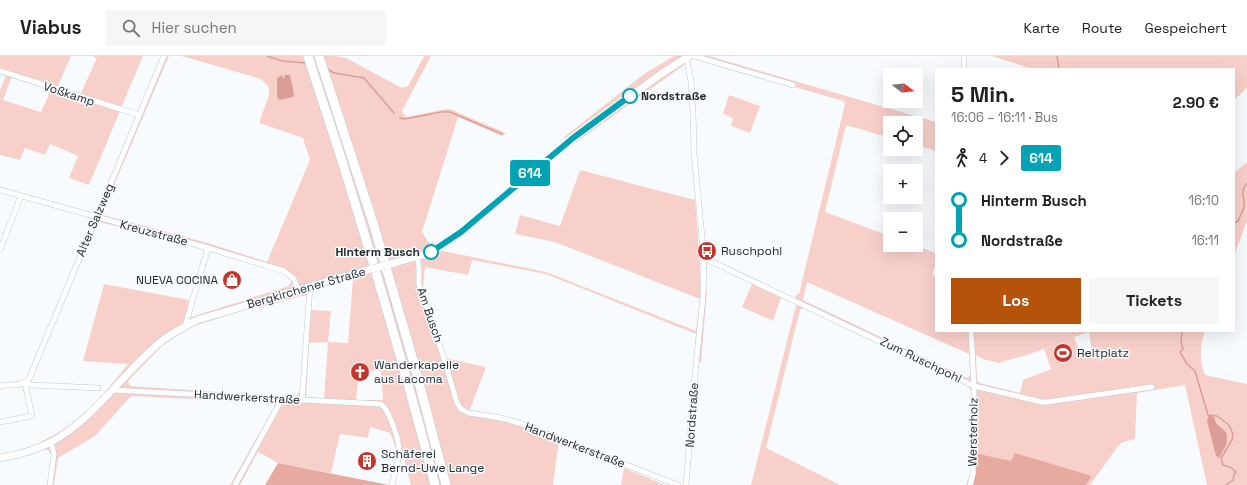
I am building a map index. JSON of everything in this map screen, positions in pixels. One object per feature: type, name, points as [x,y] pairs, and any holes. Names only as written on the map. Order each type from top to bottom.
[{"type":"highway","points":[[308,56],[378,276],[435,485]]},
{"type":"highway","points":[[319,56],[375,229],[446,485]]},
{"type":"street","name":"Alter Salzweg","points":[[25,383],[29,379],[164,56]]},
{"type":"street","points":[[689,56],[793,85]]},
{"type":"street","name":"Bergkirchener Straße","points":[[0,458],[26,452],[51,442],[66,433],[90,413],[159,344],[175,331],[185,326],[198,320],[310,286],[398,262],[434,250],[452,239],[573,138],[655,78],[689,56]]},
{"type":"street","name":"Nordstraße","points":[[686,485],[703,297],[704,258],[694,154],[689,56]]},
{"type":"street","points":[[964,56],[964,68]]},
{"type":"street","name":"Voßkamp","points":[[0,71],[139,116]]},
{"type":"street","name":"Kreuzstraße","points":[[0,190],[208,248],[284,271],[294,280],[298,290]]},
{"type":"street","points":[[0,250],[21,196]]},
{"type":"street","points":[[185,326],[208,248]]},
{"type":"street","name":"Am Busch","points":[[417,256],[419,268],[418,284],[442,352],[457,403],[461,409],[469,413]]},
{"type":"street","name":"Zum Ruschpohl","points":[[704,258],[974,386],[1047,402],[1152,387]]},
{"type":"street","points":[[302,400],[310,286]]},
{"type":"street","name":"Wersterholz","points":[[970,485],[972,474],[974,386],[971,332]]},
{"type":"street","points":[[0,422],[32,416],[25,383]]},
{"type":"street","points":[[0,386],[25,383],[32,385],[98,388]]},
{"type":"street","name":"Handwerkerstraße","points":[[112,390],[381,404],[387,411],[398,445],[398,457],[392,485]]},
{"type":"street","points":[[235,485],[282,399]]},
{"type":"street","name":"Handwerkerstraße","points":[[469,413],[501,418],[519,423],[678,485]]},
{"type":"street","points":[[50,485],[54,454],[51,442]]},
{"type":"shaded area","points":[[0,56],[71,56],[57,88],[80,95],[97,58],[92,56],[143,56],[121,108],[137,113],[162,56],[169,56],[103,211],[103,215],[208,243],[267,262],[310,160],[303,138],[259,123],[269,95],[268,86],[261,79],[182,56],[336,56],[346,58],[402,88],[408,86],[424,56],[431,56],[402,111],[406,117],[450,109],[506,133],[502,136],[458,117],[422,232],[429,243],[433,242],[438,250],[546,272],[696,331],[700,299],[707,290],[701,363],[694,361],[696,334],[546,274],[472,260],[468,275],[425,267],[423,289],[446,358],[486,367],[468,415],[502,420],[559,441],[553,485],[411,485],[402,452],[395,485],[390,485],[396,456],[396,448],[390,433],[370,427],[368,438],[340,434],[331,473],[278,463],[258,452],[240,485],[230,485],[275,406],[273,403],[131,396],[95,436],[58,458],[54,485],[47,485],[52,456],[48,450],[44,449],[42,441],[55,435],[79,418],[110,387],[128,364],[83,361],[104,284],[189,300],[185,319],[289,286],[291,281],[283,273],[207,250],[92,220],[136,117],[120,111],[89,185],[69,178],[78,156],[50,144],[45,155],[25,148],[20,160],[0,155],[0,90],[6,75],[0,73]],"holes":[[[12,77],[51,90],[41,112],[3,100]],[[353,279],[348,343],[328,342],[331,311],[311,310],[312,290]],[[301,296],[307,297],[300,392],[295,397],[130,386],[128,381],[162,346],[183,332],[194,326],[257,306],[258,308]],[[328,342],[324,398],[306,397],[309,343]],[[359,370],[381,371],[383,400],[356,400]]]},
{"type":"shaded area","points":[[674,56],[709,56],[883,107],[883,108],[915,116],[883,116],[883,136],[846,125],[825,212],[883,233],[883,252],[923,252],[923,248],[935,253],[935,266],[932,274],[935,276],[935,332],[1089,332],[1205,332],[1201,353],[1205,375],[1247,384],[1247,485],[1207,485],[1185,385],[1137,393],[1135,439],[1123,442],[1119,445],[1090,485],[1086,485],[1092,476],[1011,461],[972,485],[966,485],[970,475],[971,391],[968,386],[804,308],[800,310],[766,448],[840,485],[751,485],[796,305],[795,296],[799,294],[845,104],[843,101],[694,58],[571,146],[564,137],[644,74]],"holes":[[[807,282],[969,354],[970,376],[967,378],[803,300]],[[1089,332],[1092,353],[1082,357],[1074,337]],[[1070,339],[1044,349],[1051,369],[1023,380],[1020,393],[977,381],[976,355],[983,359],[999,363],[1033,353]],[[1215,422],[1226,432],[1219,458],[1216,456]]]},
{"type":"shaded area","points":[[991,56],[1247,56],[1247,88],[1235,99],[1235,68],[1030,68]]},
{"type":"shaded area","points":[[282,75],[283,78],[285,78],[284,75],[290,75],[294,94],[293,97],[279,100],[277,97],[277,78]]},
{"type":"shaded area","points":[[729,95],[760,106],[750,133],[731,126],[733,118],[723,114]]},
{"type":"shaded area","points":[[923,118],[935,122],[935,151],[923,147]]},
{"type":"shaded area","points":[[1247,162],[1247,221],[1235,253],[1235,172]]},
{"type":"shaded area","points":[[580,170],[695,200],[700,261],[700,299],[555,242],[515,234],[520,215],[560,226]]},
{"type":"shaded area","points":[[752,284],[781,298],[773,321],[742,307]]},
{"type":"shaded area","points":[[1209,415],[1214,417],[1216,423],[1226,432],[1226,445],[1219,458],[1216,456],[1207,421]]},
{"type":"shaded area","points":[[974,453],[1011,461],[1015,453],[1092,476],[1086,485],[972,485]]},
{"type":"shaded area","points":[[278,463],[389,485],[265,485]]},
{"type":"shaded area","points":[[624,468],[665,485],[621,485]]},
{"type":"waterway","points":[[267,56],[282,61],[306,63]]},
{"type":"waterway","points":[[1057,56],[1059,68]]},
{"type":"waterway","points":[[327,69],[334,73],[364,78],[394,113]]},
{"type":"waterway","points":[[400,118],[405,119],[441,112],[450,112],[502,134]]},
{"type":"waterway","points":[[1235,222],[1238,221],[1243,209],[1243,190],[1247,183]]},
{"type":"waterway","points":[[1182,332],[1181,342],[1183,349],[1180,352],[1187,364],[1195,371],[1208,415],[1217,416],[1229,425],[1233,434],[1232,440],[1221,458],[1223,465],[1230,467],[1236,472],[1233,480],[1227,485]]},
{"type":"bus line","name":"614","points":[[431,252],[461,232],[573,138],[630,96]]},
{"type":"place","name":"Nordstraße","points":[[630,96]]},
{"type":"place","name":"Ruschpohl","points":[[707,251]]},
{"type":"place","name":"Hinterm Busch","points":[[431,252]]},
{"type":"place","name":"NUEVA COCINA","points":[[232,280]]},
{"type":"place","name":"Reitplatz","points":[[1063,353]]},
{"type":"place","name":"Wanderkapelle aus Lacoma","points":[[360,372]]},
{"type":"place","name":"Schäferei Bernd-Uwe Lange","points":[[367,461]]}]
